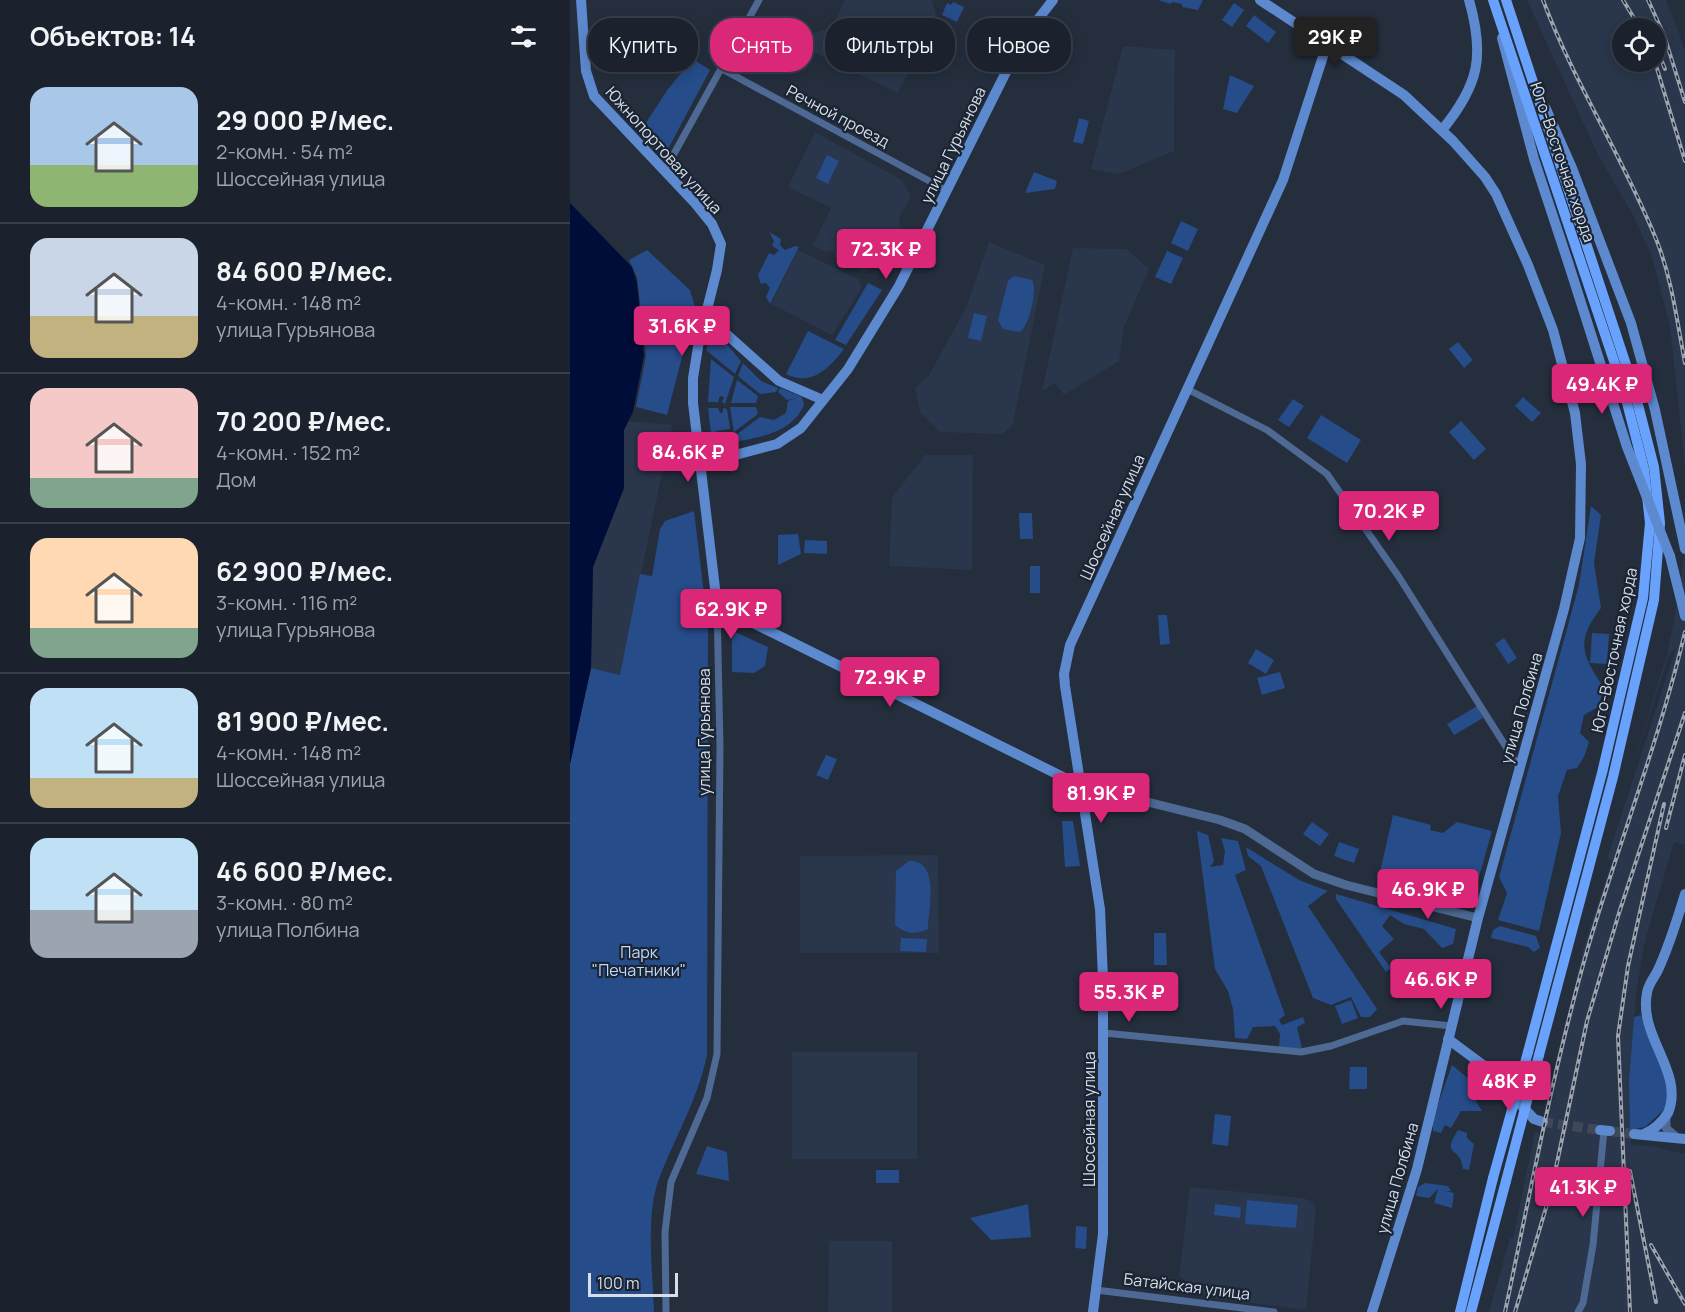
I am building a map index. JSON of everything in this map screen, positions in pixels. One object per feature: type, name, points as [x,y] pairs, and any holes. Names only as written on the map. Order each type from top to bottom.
[{"type":"main road","name":"Южнопортовая улица","points":[[581,0],[589,87],[598,102],[695,203],[719,237],[720,253],[693,378],[693,403],[700,460]]},
{"type":"main road","name":"улица Гурьянова","points":[[717,605],[700,460],[739,454],[777,444],[801,428],[848,369],[887,307],[1022,40],[1053,0]]},
{"type":"main road","points":[[1260,0],[1404,95],[1442,130],[1467,96],[1474,81],[1478,60],[1477,35],[1469,0]]},
{"type":"main road","points":[[1493,0],[1534,159],[1628,447],[1670,556],[1685,616]]},
{"type":"main road","name":"Юго-Восточная хорда","points":[[1471,1312],[1506,1181],[1533,1054],[1643,598],[1650,523],[1644,469],[1624,391],[1493,0]]},
{"type":"main road","name":"Юго-Восточная хорда","points":[[1460,1312],[1493,1178],[1533,1054],[1613,777],[1654,600],[1660,523],[1654,467],[1634,389],[1506,0]]},
{"type":"main road","name":"Шоссейная улица","points":[[1093,1312],[1103,1234],[1104,1033],[1100,909],[1079,785],[1064,674],[1070,645],[1283,180],[1327,44]]},
{"type":"main road","points":[[1529,70],[1572,168],[1631,323],[1652,399],[1685,549]]},
{"type":"main road","name":"улица Полбина","points":[[1372,1312],[1417,1169],[1478,918],[1561,619],[1580,538],[1582,487],[1579,438],[1553,330],[1520,247],[1488,181],[1442,130]]},
{"type":"main road","points":[[705,315],[779,381],[823,400]]},
{"type":"main road","points":[[717,605],[1079,785]]},
{"type":"main road","points":[[1680,1138],[1639,1134],[1666,1117],[1676,1096],[1676,1081],[1672,1067],[1651,1031],[1646,1003],[1649,984],[1657,971],[1685,894]]},
{"type":"main road","points":[[1677,918],[1685,903]]},
{"type":"main road","points":[[1448,1039],[1467,1051],[1538,1120]]},
{"type":"street","points":[[749,18],[759,0]]},
{"type":"street","points":[[664,170],[720,72]]},
{"type":"street","name":"Речной проезд","points":[[728,72],[946,190]]},
{"type":"street","points":[[1187,389],[1267,430],[1327,474],[1400,577],[1520,769]]},
{"type":"street","name":"улица Гурьянова","points":[[666,1312],[665,1232],[671,1182],[707,1098],[717,1054],[720,742],[717,605]]},
{"type":"street","points":[[1079,785],[1220,820],[1245,829],[1314,874],[1375,893],[1478,918]]},
{"type":"street","points":[[1104,1033],[1301,1052],[1331,1046],[1403,1021],[1452,1026]]},
{"type":"street","points":[[1666,1117],[1666,1128],[1680,1138]]},
{"type":"street","points":[[1578,1312],[1583,1303],[1593,1245],[1605,1130]]},
{"type":"street","name":"Батайская улица","points":[[1096,1290],[1274,1312]]},
{"type":"shaded area","points":[[845,0],[932,0],[936,14],[934,18],[836,18]]},
{"type":"shaded area","points":[[1527,0],[1666,0],[1685,51],[1685,466],[1670,327],[1652,257],[1633,215],[1598,155]]},
{"type":"shaded area","points":[[825,30],[825,58],[813,52],[813,32]]},
{"type":"shaded area","points":[[1123,46],[1175,50],[1174,151],[1119,174],[1091,169]]},
{"type":"shaded area","points":[[855,72],[908,72],[898,93]]},
{"type":"shaded area","points":[[815,132],[902,180],[911,197],[899,217],[901,231],[894,244],[879,251],[871,269],[864,272],[834,257],[835,253],[828,250],[827,253],[813,245],[831,208],[788,187]]},
{"type":"shaded area","points":[[570,203],[632,267],[637,283],[644,355],[633,412],[624,430],[624,488],[593,567],[591,668],[570,764]]},
{"type":"shaded area","points":[[989,242],[1045,265],[1013,424],[1003,434],[940,432],[920,412],[915,388],[929,375],[966,308]]},
{"type":"shaded area","points":[[1073,248],[1127,249],[1149,269],[1124,327],[1119,361],[1064,395],[1055,383],[1042,391]]},
{"type":"shaded area","points":[[798,250],[858,279],[862,287],[832,335],[771,304]]},
{"type":"shaded area","points":[[628,421],[672,425],[620,675],[591,668],[593,567],[624,488],[624,430]]},
{"type":"shaded area","points":[[925,455],[973,455],[972,570],[889,566],[892,498]]},
{"type":"shaded area","points":[[1685,494],[1685,845],[1674,842],[1644,945],[1636,995],[1629,1081],[1631,1145],[1651,1146],[1685,1154],[1685,1312],[1489,1312],[1510,1238],[1513,1239],[1535,1131],[1540,1134],[1583,950],[1612,861],[1607,859],[1676,648],[1669,655],[1628,783],[1667,654],[1674,621],[1684,557]]},
{"type":"shaded area","points":[[938,855],[939,953],[800,953],[800,856]]},
{"type":"shaded area","points":[[792,1052],[917,1052],[917,1159],[792,1159]]},
{"type":"shaded area","points":[[1190,1187],[1303,1198],[1311,1201],[1316,1208],[1306,1310],[1208,1297],[1179,1276]]},
{"type":"shaded area","points":[[829,1241],[892,1241],[892,1312],[828,1312]]},
{"type":"green space","points":[[1158,0],[1203,0],[1198,10],[1182,7],[1182,4],[1172,2],[1171,4]]},
{"type":"green space","points":[[953,2],[964,7],[957,22],[955,18],[942,15],[947,3],[951,5]]},
{"type":"green space","points":[[1234,3],[1244,10],[1232,27],[1222,20]]},
{"type":"green space","points":[[1254,15],[1276,32],[1268,43],[1246,26]]},
{"type":"green space","points":[[698,62],[710,70],[668,149],[657,152],[640,132],[668,89],[682,72],[698,72]]},
{"type":"green space","points":[[1230,75],[1254,86],[1237,113],[1223,109]]},
{"type":"green space","points":[[1079,118],[1089,121],[1083,144],[1073,142]]},
{"type":"green space","points":[[827,155],[839,161],[828,184],[816,178]]},
{"type":"green space","points":[[1034,172],[1057,181],[1055,189],[1025,193]]},
{"type":"green space","points":[[1181,221],[1198,229],[1188,251],[1171,243]]},
{"type":"green space","points":[[769,232],[781,239],[780,245],[785,250],[795,246],[799,247],[770,304],[766,297],[770,288],[766,283],[761,284],[758,275],[769,253],[774,255],[779,250],[772,246],[774,241]]},
{"type":"green space","points":[[647,250],[690,290],[695,307],[667,415],[636,407],[646,356],[637,277],[629,260]]},
{"type":"green space","points":[[1167,251],[1183,258],[1171,284],[1155,277]]},
{"type":"green space","points":[[1014,276],[1032,280],[1034,285],[1027,323],[1020,332],[1003,329],[998,320],[1008,281]]},
{"type":"green space","points":[[868,283],[882,290],[846,345],[835,340]]},
{"type":"green space","points":[[974,313],[987,316],[981,341],[968,338]]},
{"type":"green space","points":[[808,331],[844,349],[826,369],[812,377],[795,377],[786,374]]},
{"type":"green space","points":[[710,333],[717,333],[741,361],[735,374],[706,350]]},
{"type":"green space","points":[[1458,342],[1473,360],[1464,368],[1449,349]]},
{"type":"green space","points":[[711,359],[734,377],[725,404],[722,402],[724,397],[720,396],[718,402],[708,402]]},
{"type":"green space","points":[[743,363],[761,381],[778,388],[776,392],[760,394],[738,376]]},
{"type":"green space","points":[[737,380],[758,396],[756,403],[731,403]]},
{"type":"green space","points":[[780,388],[802,397],[804,405],[798,415],[781,429],[771,433],[727,443],[726,437],[736,435],[760,417],[774,420],[786,413],[788,401],[796,398],[787,400],[778,392]]},
{"type":"green space","points":[[1523,397],[1541,413],[1532,422],[1515,406]]},
{"type":"green space","points":[[1293,399],[1304,406],[1289,427],[1278,420]]},
{"type":"green space","points":[[730,407],[756,407],[758,414],[734,432]]},
{"type":"green space","points":[[708,408],[718,408],[720,413],[723,412],[723,408],[727,409],[730,429],[716,431],[718,438],[723,437],[724,444],[712,443]]},
{"type":"green space","points":[[1321,415],[1361,440],[1347,463],[1307,438]]},
{"type":"green space","points":[[1461,421],[1486,449],[1474,460],[1449,432]]},
{"type":"green space","points":[[1591,506],[1601,515],[1594,563],[1601,608],[1587,630],[1584,648],[1604,688],[1598,707],[1584,715],[1580,733],[1589,742],[1584,757],[1577,768],[1567,770],[1558,796],[1561,833],[1539,931],[1498,920],[1507,893],[1499,877],[1579,585]]},
{"type":"green space","name":"Парк \"Печатники\"","points":[[694,511],[708,627],[707,1055],[698,1087],[665,1163],[655,1193],[651,1227],[654,1312],[570,1312],[570,764],[591,668],[620,675],[640,574],[652,576],[660,529],[665,521]]},
{"type":"green space","points":[[1019,513],[1032,513],[1033,539],[1020,539]]},
{"type":"green space","points":[[798,534],[801,554],[778,565],[778,535]]},
{"type":"green space","points":[[805,540],[827,541],[827,554],[804,553]]},
{"type":"green space","points":[[1030,566],[1040,566],[1040,593],[1030,593]]},
{"type":"green space","points":[[1158,615],[1167,615],[1170,644],[1160,645]]},
{"type":"green space","points":[[735,632],[768,647],[765,666],[754,673],[732,672],[732,640]]},
{"type":"green space","points":[[1592,633],[1609,634],[1607,664],[1590,663]]},
{"type":"green space","points":[[1504,638],[1517,658],[1508,664],[1495,644]]},
{"type":"green space","points":[[1256,649],[1274,660],[1266,674],[1248,663]]},
{"type":"green space","points":[[1280,672],[1285,688],[1262,695],[1257,678]]},
{"type":"green space","points":[[1477,706],[1483,718],[1454,735],[1447,724]]},
{"type":"green space","points":[[826,755],[837,759],[828,780],[816,775]]},
{"type":"green space","points":[[1393,815],[1431,825],[1430,830],[1443,833],[1457,822],[1492,831],[1473,898],[1380,872]]},
{"type":"green space","points":[[1062,821],[1073,821],[1080,866],[1065,867]]},
{"type":"green space","points":[[1312,822],[1329,834],[1320,846],[1303,834]]},
{"type":"green space","points":[[1197,831],[1208,835],[1214,861],[1210,867],[1223,865],[1225,851],[1221,838],[1238,841],[1246,870],[1235,875],[1285,1015],[1279,1020],[1282,1025],[1303,1017],[1305,1023],[1297,1027],[1302,1049],[1279,1047],[1280,1034],[1275,1026],[1253,1027],[1247,1039],[1235,1038],[1233,1009],[1228,991],[1215,969]]},
{"type":"green space","points":[[1339,842],[1359,849],[1354,863],[1334,856]]},
{"type":"green space","points":[[1246,847],[1299,880],[1328,891],[1308,906],[1377,1009],[1370,1017],[1361,1017],[1351,997],[1331,1005],[1313,998],[1261,866],[1248,856]]},
{"type":"green space","points":[[909,861],[919,863],[925,868],[929,877],[931,898],[928,929],[915,933],[907,932],[895,925],[896,871]]},
{"type":"green space","points":[[1336,894],[1456,929],[1453,944],[1442,948],[1424,929],[1404,924],[1390,915],[1382,926],[1394,939],[1379,952],[1391,968],[1386,972],[1336,899]]},
{"type":"green space","points":[[1500,926],[1536,936],[1540,948],[1534,952],[1528,947],[1491,938],[1493,930]]},
{"type":"green space","points":[[1154,933],[1166,933],[1167,965],[1154,965]]},
{"type":"green space","points":[[901,938],[927,939],[926,952],[900,951]]},
{"type":"green space","points":[[1351,1000],[1358,1018],[1342,1024],[1335,1006]]},
{"type":"green space","points":[[1641,1015],[1646,1032],[1667,1068],[1667,1107],[1645,1127],[1630,1130],[1629,1081],[1634,1017]]},
{"type":"green space","points":[[1452,1065],[1471,1081],[1473,1096],[1482,1111],[1461,1111],[1451,1128],[1445,1125],[1441,1133],[1433,1131],[1433,1118]]},
{"type":"green space","points":[[1350,1067],[1367,1067],[1367,1089],[1349,1089]]},
{"type":"green space","points":[[1215,1114],[1231,1116],[1228,1146],[1212,1144]]},
{"type":"green space","points":[[1458,1130],[1467,1133],[1467,1138],[1474,1144],[1469,1170],[1463,1169],[1459,1156],[1451,1148]]},
{"type":"green space","points":[[707,1146],[727,1152],[729,1181],[696,1174]]},
{"type":"green space","points":[[876,1170],[899,1170],[899,1183],[876,1183]]},
{"type":"green space","points":[[1425,1183],[1448,1186],[1451,1191],[1446,1191],[1454,1193],[1452,1208],[1434,1203],[1438,1189],[1429,1198],[1416,1196],[1418,1187]]},
{"type":"green space","points":[[1247,1200],[1298,1205],[1296,1228],[1245,1224]]},
{"type":"green space","points":[[1028,1204],[1031,1237],[991,1240],[970,1218]]},
{"type":"green space","points":[[1215,1204],[1241,1207],[1240,1218],[1214,1215]]},
{"type":"green space","points":[[1076,1226],[1087,1227],[1086,1249],[1075,1248]]},
{"type":"tunnel","points":[[1543,1122],[1600,1130]]},
{"type":"tunnel","points":[[1610,1131],[1634,1134]]},
{"type":"railway","points":[[1543,0],[1569,61],[1629,179],[1662,254],[1685,363]]},
{"type":"railway","points":[[1623,0],[1634,18]]},
{"type":"railway","points":[[1648,0],[1664,35],[1685,102]]},
{"type":"railway","points":[[1658,72],[1685,161]]},
{"type":"railway","points":[[1505,1312],[1576,990],[1664,711],[1685,632]]},
{"type":"railway","points":[[1515,1312],[1551,1191],[1587,1021],[1619,913],[1685,713]]},
{"type":"railway","points":[[1666,828],[1685,755]]},
{"type":"railway","points":[[1630,1312],[1618,1036],[1628,966],[1664,804]]},
{"type":"railway","points":[[1630,1171],[1656,1302]]},
{"type":"railway","points":[[1651,1245],[1685,1304]]}]
